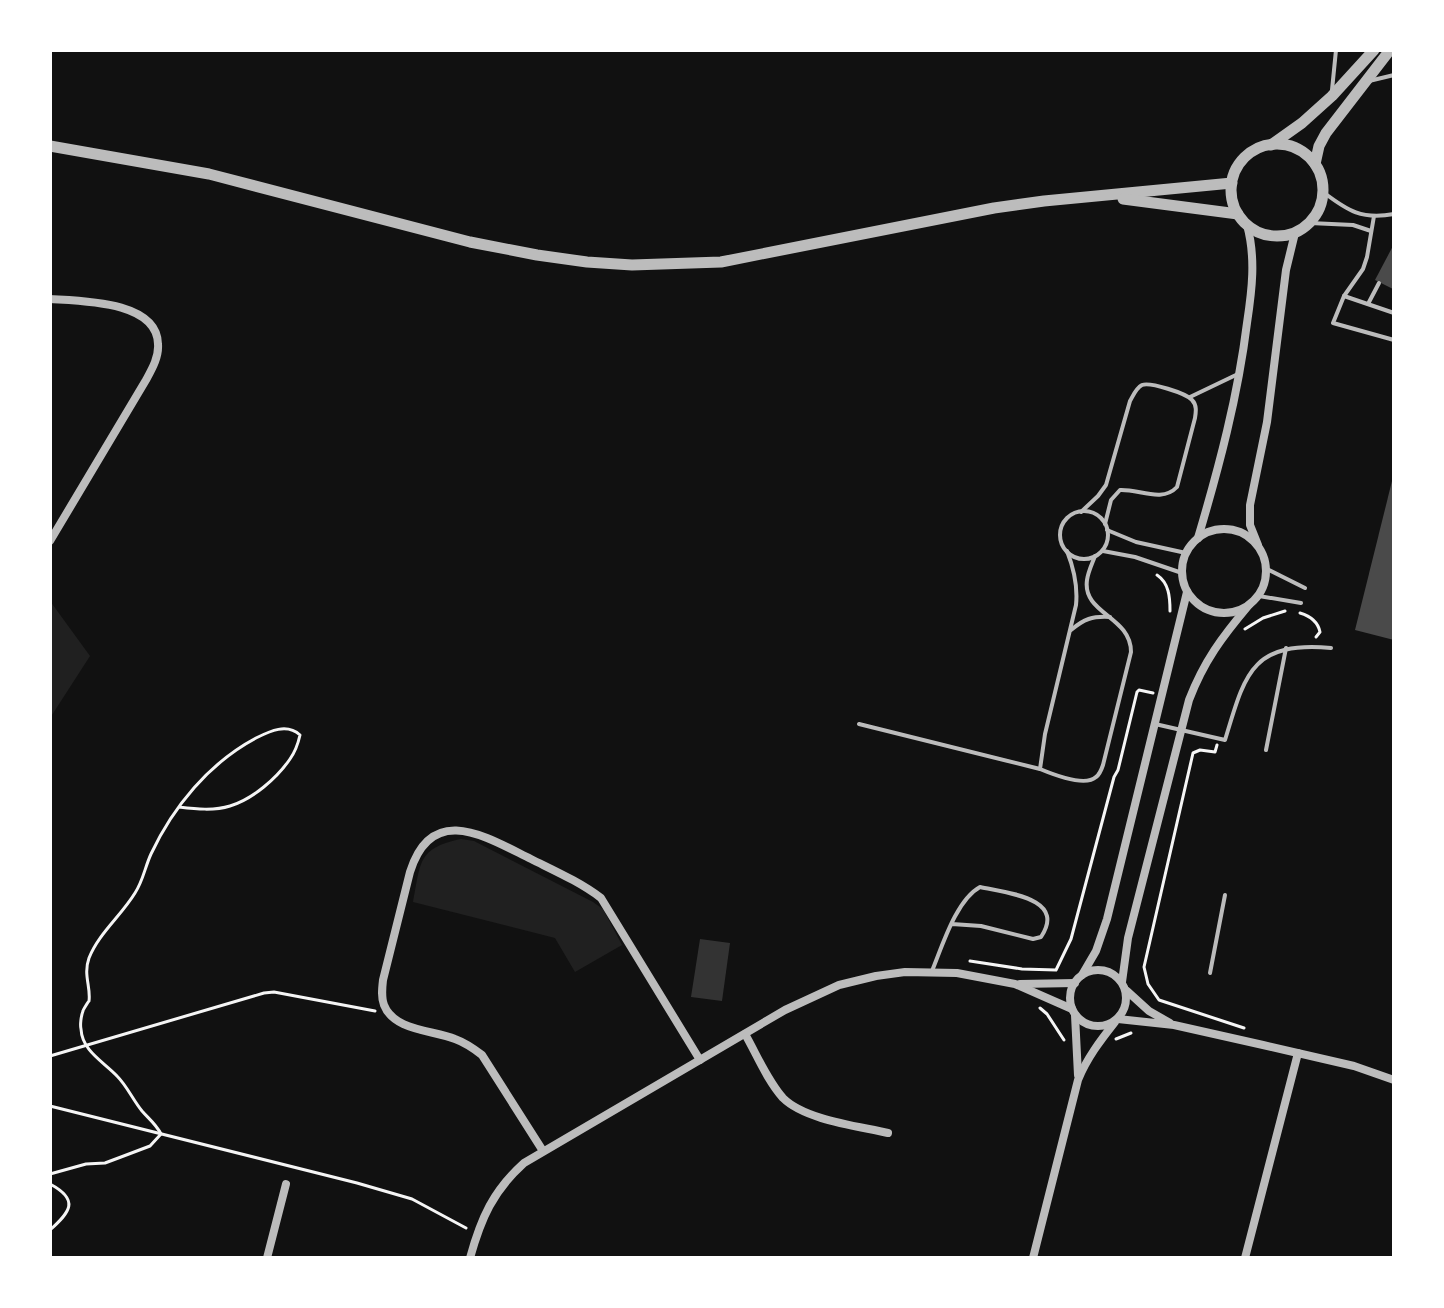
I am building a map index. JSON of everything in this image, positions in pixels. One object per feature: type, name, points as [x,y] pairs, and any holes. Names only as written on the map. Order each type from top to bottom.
[{"type":"street","points":[[1270,145],[1302,123],[1332,96],[1374,50]]},
{"type":"street","points":[[1315,164],[1326,133],[1390,50]]},
{"type":"street","points":[[1270,145],[1295,148],[1306,155],[1321,174],[1323,192],[1320,209],[1310,223],[1295,233],[1283,236],[1270,236],[1247,225],[1232,199],[1235,172],[1249,154],[1270,145]]},
{"type":"street","points":[[50,146],[209,174],[470,242],[537,255],[632,265],[721,262],[994,208],[1232,183]]},
{"type":"street","points":[[1100,196],[1238,214]]},
{"type":"street","points":[[1198,538],[1241,373],[1253,254],[1247,225]]},
{"type":"street","points":[[1033,1258],[1078,1080],[1095,1046],[1125,1008],[1128,938],[1189,700],[1220,639],[1259,596],[1265,583],[1267,569],[1250,525],[1250,505],[1267,422],[1286,270],[1295,233]]},
{"type":"street","points":[[50,299],[121,308],[144,316],[153,326],[159,346],[146,380],[50,541]]},
{"type":"street","points":[[1249,605],[1237,612],[1222,614],[1208,611],[1187,592],[1182,573],[1186,553],[1198,538],[1210,531],[1236,530],[1258,545]]},
{"type":"street","points":[[1078,1080],[1078,1051],[1070,1001],[1075,983],[1096,951],[1104,928],[1187,592]]},
{"type":"street","points":[[543,1151],[482,1055],[469,1044],[452,1037],[400,1022],[384,1006],[383,980],[415,856],[433,836],[457,830],[485,837],[601,898],[700,1060]]},
{"type":"street","points":[[1082,975],[1099,970],[1108,972],[1149,1011],[1174,1025]]},
{"type":"street","points":[[470,1258],[491,1202],[524,1163],[809,998],[839,985],[876,976],[932,971],[1015,984],[1075,983]]},
{"type":"street","points":[[1015,984],[1074,1012],[1081,1021],[1098,1027],[1116,1020],[1174,1025],[1354,1066],[1394,1080]]},
{"type":"street","points":[[745,1034],[774,1086],[793,1106],[814,1116],[888,1133]]},
{"type":"street","points":[[1245,1258],[1298,1053]]},
{"type":"street","points":[[267,1258],[286,1184]]},
{"type":"lane","points":[[1332,96],[1336,50]]},
{"type":"lane","points":[[1365,83],[1394,75]]},
{"type":"lane","points":[[1323,192],[1363,216],[1394,214]]},
{"type":"lane","points":[[1374,216],[1363,269],[1344,296],[1333,323],[1394,340]]},
{"type":"lane","points":[[1310,223],[1341,223],[1371,231]]},
{"type":"lane","points":[[1368,304],[1379,283]]},
{"type":"lane","points":[[1344,296],[1394,313]]},
{"type":"lane","points":[[1190,397],[1241,373]]},
{"type":"lane","points":[[1067,551],[1085,559],[1102,551],[1106,545],[1111,500],[1120,490],[1163,495],[1177,487],[1195,418],[1196,411],[1190,397],[1154,386],[1142,385],[1137,389],[1130,401],[1106,485],[1081,512]]},
{"type":"lane","points":[[1040,769],[1045,734],[1076,605],[1075,573],[1060,536],[1066,520],[1073,514],[1091,512],[1106,527],[1136,542],[1186,553]]},
{"type":"lane","points":[[1102,551],[1135,557],[1182,573]]},
{"type":"lane","points":[[859,724],[1065,778],[1096,778],[1103,765],[1131,642],[1122,627],[1092,602],[1087,588],[1088,574],[1095,556]]},
{"type":"lane","points":[[1267,569],[1305,588]]},
{"type":"lane","points":[[1259,596],[1301,603]]},
{"type":"lane","points":[[1069,632],[1093,616],[1110,617]]},
{"type":"lane","points":[[1266,750],[1286,648]]},
{"type":"lane","points":[[1155,724],[1225,740],[1241,688],[1256,664],[1286,648],[1331,648]]},
{"type":"lane","points":[[932,971],[952,924],[967,897],[980,887],[1034,901],[1047,913],[1049,922],[1041,937],[1033,939],[981,926],[952,924]]},
{"type":"lane","points":[[1210,973],[1225,895]]},
{"type":"path","points":[[1150,572],[1165,581],[1170,615]]},
{"type":"path","points":[[1242,631],[1263,618],[1283,611],[1303,614],[1314,620],[1320,632],[1318,637],[1313,638]]},
{"type":"path","points":[[970,961],[1022,969],[1056,970],[1071,939],[1137,692],[1161,694]]},
{"type":"path","points":[[161,1134],[119,1077],[84,1045],[81,1030],[83,1012],[89,1001],[88,960],[143,879],[150,857],[170,818],[179,807],[197,785],[242,745],[268,732],[284,728],[294,729],[300,735],[292,757],[263,787],[246,798],[231,806],[214,809],[179,807]]},
{"type":"path","points":[[50,1056],[264,993],[389,1014]]},
{"type":"path","points":[[1039,1007],[1066,1043]]},
{"type":"path","points":[[1110,1043],[1145,1028],[1147,1023]]},
{"type":"path","points":[[50,1106],[412,1199],[477,1234]]},
{"type":"path","points":[[50,1174],[86,1164],[105,1163],[150,1146],[161,1134]]},
{"type":"path","points":[[50,1184],[66,1194],[69,1209],[65,1217],[50,1230]]},
{"type":"shaded area","points":[[50,601],[90,656],[50,718]]},
{"type":"shaded area","points":[[461,839],[474,841],[593,902],[603,909],[622,945],[575,972],[555,938],[413,902],[424,859],[436,847]]},
{"type":"shaded area","points":[[700,939],[730,943],[722,1001],[691,997]]},
{"type":"building","points":[[1394,244],[1394,287],[1393,289],[1375,280]]},
{"type":"building","points":[[1394,477],[1394,640],[1355,630]]}]
